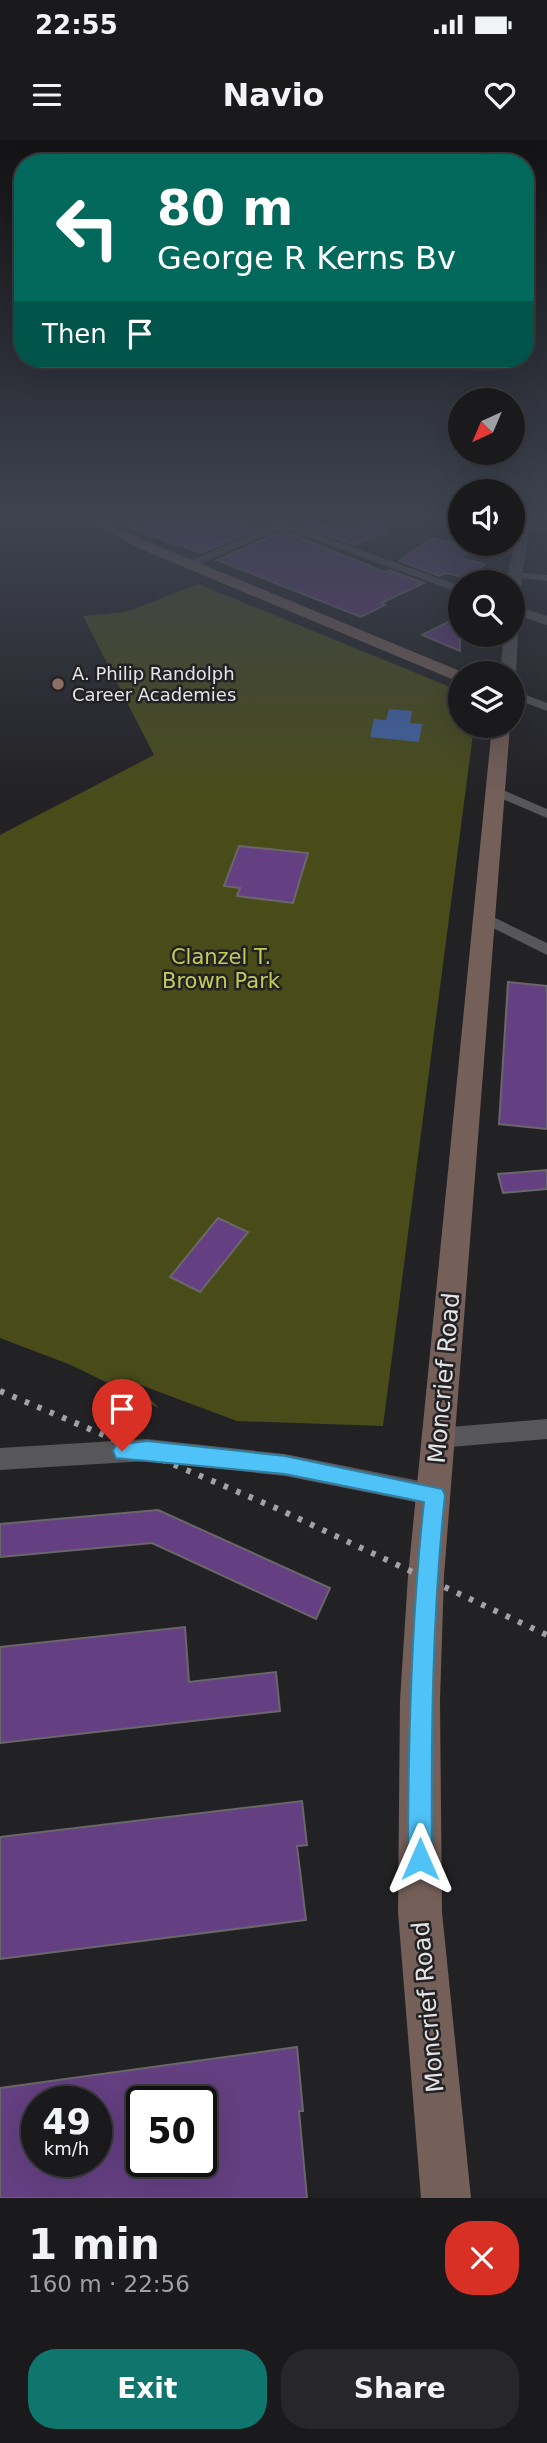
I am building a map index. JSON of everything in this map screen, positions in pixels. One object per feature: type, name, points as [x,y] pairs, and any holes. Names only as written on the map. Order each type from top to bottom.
[{"type":"main road","points":[[301,611],[448,671]]},
{"type":"main road","name":"Moncrief Road","points":[[446,2198],[420,1912],[420,1700],[426,1576],[500,738]]},
{"type":"street","points":[[525,613],[547,621]]},
{"type":"street","points":[[525,699],[547,707]]},
{"type":"street","points":[[496,791],[547,814]]},
{"type":"street","points":[[485,918],[545,945]]},
{"type":"street","points":[[438,1438],[547,1429]]},
{"type":"street","points":[[0,1459],[147,1450],[285,1465],[435,1495]]},
{"type":"green space","name":"Clanzel T. Brown Park","points":[[128,611],[264,611],[448,686],[448,738],[472,738],[383,1426],[237,1421],[135,1383],[159,1408],[71,1365],[0,1338],[0,835],[154,755],[83,616]]},
{"type":"water","points":[[389,709],[412,711],[410,723],[422,724],[419,742],[370,737],[374,719],[386,720]]},
{"type":"building","points":[[346,611],[373,611],[361,617]]},
{"type":"building","points":[[448,622],[448,646],[422,635]]},
{"type":"building","points":[[239,846],[308,853],[293,903],[237,896],[240,888],[224,886]]},
{"type":"building","points":[[508,982],[547,986],[547,1129],[499,1124]]},
{"type":"building","points":[[547,1170],[547,1189],[503,1193],[498,1174]]},
{"type":"building","points":[[218,1218],[248,1232],[200,1292],[170,1277]]},
{"type":"building","points":[[158,1510],[330,1588],[316,1619],[152,1543],[0,1557],[0,1524]]},
{"type":"building","points":[[185,1627],[189,1682],[276,1672],[280,1711],[0,1743],[0,1647]]},
{"type":"building","points":[[302,1801],[307,1845],[297,1846],[306,1920],[0,1959],[0,1837]]},
{"type":"building","points":[[297,2047],[303,2111],[299,2111],[307,2198],[0,2198],[0,2088]]},
{"type":"railway","points":[[0,1391],[276,1508],[547,1635]]},
{"type":"place","name":"A. Philip Randolph Career Academies","points":[[58,684]]},
{"type":"route","points":[[122,1451],[147,1450],[285,1465],[435,1495],[426,1576],[420,1700],[420,1859]]}]
